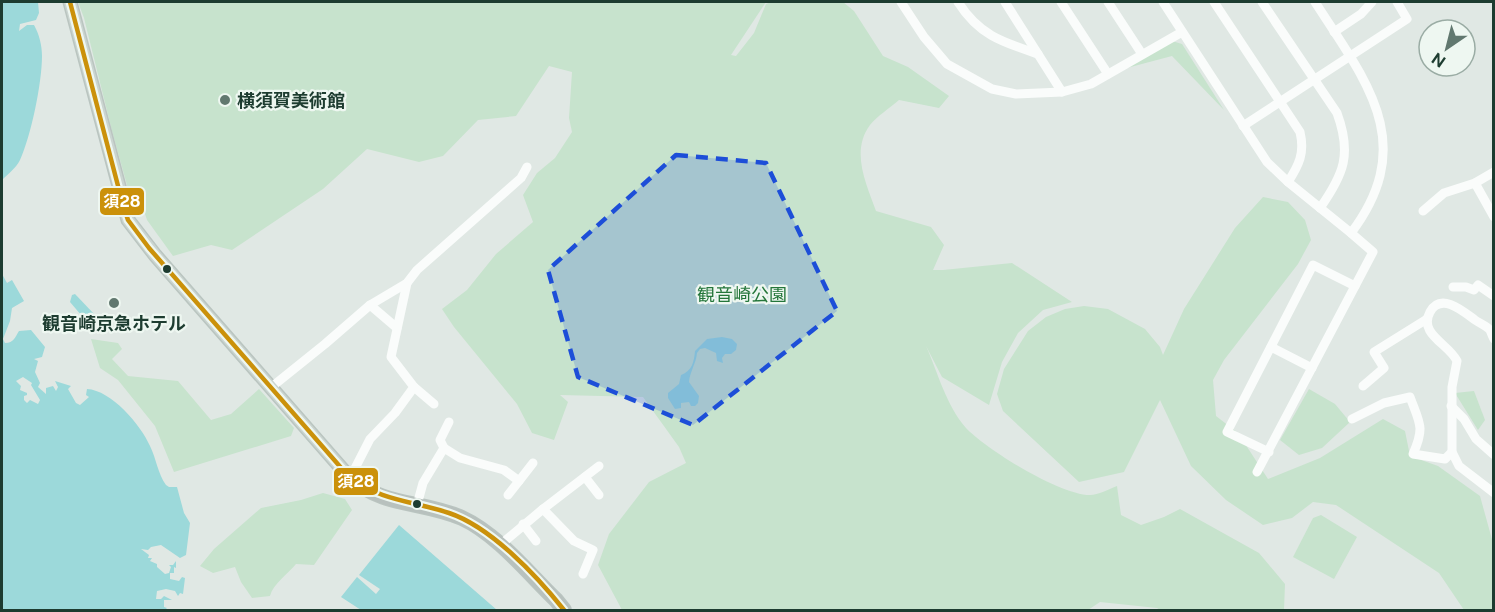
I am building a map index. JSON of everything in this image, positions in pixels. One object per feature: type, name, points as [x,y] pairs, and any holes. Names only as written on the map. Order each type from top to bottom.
[{"type":"highway","points":[[350,478],[377,496],[446,512],[465,519],[500,545],[564,610]]},
{"type":"main road","points":[[70,2],[128,220],[149,248],[350,478]]},
{"type":"street","points":[[901,2],[933,50],[947,64],[992,89],[1017,94],[1062,92],[1091,84],[1182,32]]},
{"type":"street","points":[[958,2],[964,12],[985,33],[1038,54]]},
{"type":"street","points":[[1005,2],[1062,92]]},
{"type":"street","points":[[1061,2],[1108,74]]},
{"type":"street","points":[[1108,2],[1142,54]]},
{"type":"street","points":[[1214,2],[1300,132],[1303,144],[1302,155],[1288,183]]},
{"type":"street","points":[[1262,2],[1337,113],[1343,130],[1345,151],[1342,168],[1337,184],[1320,208]]},
{"type":"street","points":[[1315,2],[1373,97],[1380,116],[1384,140],[1383,162],[1376,192],[1370,206],[1352,233]]},
{"type":"street","points":[[1243,126],[1407,19],[1397,2]]},
{"type":"street","points":[[1167,3],[1182,32],[1267,162],[1288,183],[1373,252],[1257,472]]},
{"type":"street","points":[[1334,32],[1368,4]]},
{"type":"street","points":[[274,385],[370,304],[407,283],[417,270],[521,178],[527,167]]},
{"type":"street","points":[[1423,212],[1444,193],[1475,183],[1494,172]]},
{"type":"street","points":[[1475,183],[1494,217]]},
{"type":"street","points":[[1269,452],[1227,432],[1312,265],[1355,286]]},
{"type":"street","points":[[407,283],[391,357],[414,387],[434,404]]},
{"type":"street","points":[[1453,287],[1466,287],[1474,290],[1478,285],[1494,296]]},
{"type":"street","points":[[1492,489],[1459,466],[1452,452],[1452,387],[1457,362],[1448,348],[1435,339],[1428,330],[1427,319],[1431,309],[1440,303],[1451,304],[1493,333]]},
{"type":"street","points":[[370,304],[398,328]]},
{"type":"street","points":[[1363,386],[1384,368],[1374,352],[1427,319]]},
{"type":"street","points":[[1271,348],[1312,368]]},
{"type":"street","points":[[350,478],[370,439],[395,413],[414,387]]},
{"type":"street","points":[[1352,419],[1384,403],[1410,397],[1421,436],[1413,454],[1445,459],[1452,452]]},
{"type":"street","points":[[1451,406],[1464,419],[1476,439],[1494,455]]},
{"type":"street","points":[[449,422],[440,440],[444,448],[460,458],[504,470],[519,481]]},
{"type":"street","points":[[417,505],[423,483],[444,448]]},
{"type":"street","points":[[508,495],[533,463]]},
{"type":"street","points":[[500,545],[543,508],[599,466]]},
{"type":"street","points":[[585,477],[599,495]]},
{"type":"street","points":[[543,508],[574,541],[593,550],[583,574]]},
{"type":"street","points":[[524,524],[536,541]]},
{"type":"highlighted area","points":[[676,155],[766,163],[837,311],[693,425],[578,377],[548,270]]},
{"type":"green space","name":"観音崎公園","points":[[78,2],[766,2],[731,55],[736,56],[754,33],[766,4],[771,2],[843,2],[854,11],[883,56],[908,67],[949,96],[939,108],[899,100],[870,125],[864,135],[861,157],[865,179],[876,211],[931,227],[944,245],[933,270],[1012,263],[1072,302],[1043,310],[1018,333],[1002,362],[989,405],[942,377],[926,346],[959,419],[990,448],[1025,470],[1061,488],[1090,495],[1117,486],[1121,515],[1141,525],[1180,509],[1259,553],[1285,584],[1284,610],[1160,610],[1100,602],[1088,610],[622,610],[598,565],[609,534],[649,482],[686,463],[679,447],[643,397],[560,395],[568,402],[554,440],[532,433],[517,404],[442,309],[467,290],[496,254],[533,222],[523,195],[537,173],[555,158],[572,132],[569,118],[572,72],[549,66],[516,116],[478,120],[443,156],[419,162],[367,149],[323,189],[232,250],[211,245],[173,256],[145,214],[135,214]]},
{"type":"green space","points":[[1172,41],[1182,44],[1224,110],[1172,56],[1123,69]]},
{"type":"green space","points":[[1263,197],[1288,202],[1305,220],[1311,240],[1298,264],[1224,360],[1213,380],[1216,416],[1238,433],[1268,479],[1320,458],[1383,419],[1405,431],[1410,456],[1438,466],[1480,496],[1493,543],[1493,610],[1464,610],[1439,573],[1336,505],[1313,502],[1292,518],[1263,525],[1226,500],[1191,466],[1160,400],[1124,472],[1079,482],[1003,411],[997,394],[1004,369],[1028,331],[1046,317],[1065,309],[1084,306],[1108,309],[1145,329],[1160,347],[1163,355],[1184,309],[1235,228]]},
{"type":"green space","points":[[91,339],[118,343],[122,349],[112,359],[128,376],[178,381],[211,420],[231,414],[259,389],[294,428],[291,436],[174,472],[155,426],[118,380],[100,368]]},
{"type":"green space","points":[[1309,389],[1335,404],[1350,422],[1322,448],[1299,455],[1280,440]]},
{"type":"green space","points":[[1474,391],[1485,420],[1478,430],[1455,393]]},
{"type":"green space","points":[[323,493],[345,499],[352,510],[314,565],[296,564],[277,583],[270,596],[252,598],[241,582],[235,567],[213,573],[200,566],[214,549],[261,508]]},
{"type":"green space","points":[[1321,515],[1357,537],[1334,579],[1293,557],[1313,518]]},
{"type":"water","points":[[2,2],[38,2],[39,13],[36,20],[20,24],[19,31],[27,25],[34,25],[40,40],[42,67],[32,124],[24,150],[16,166],[2,180]]},
{"type":"water","points":[[2,274],[7,283],[12,280],[24,301],[12,308],[3,339],[5,343],[12,341],[19,331],[31,330],[45,347],[42,357],[34,359],[38,361],[35,372],[40,383],[38,387],[46,394],[46,388],[53,386],[56,391],[58,387],[55,381],[71,386],[68,389],[76,403],[80,405],[89,397],[86,395],[87,389],[96,391],[106,395],[124,410],[146,438],[166,485],[177,487],[184,513],[190,523],[186,555],[180,558],[161,545],[148,550],[141,549],[149,555],[148,558],[152,558],[150,561],[157,564],[157,567],[165,574],[169,573],[171,567],[169,565],[173,565],[176,561],[176,568],[174,567],[174,573],[170,573],[170,579],[179,581],[182,577],[185,578],[183,594],[180,593],[178,596],[175,591],[166,589],[157,591],[156,599],[164,596],[172,600],[164,600],[164,607],[167,608],[165,610],[2,610]],"holes":[[[23,377],[32,383],[40,400],[38,404],[30,400],[27,403],[24,400],[27,393],[20,390],[21,386],[16,381]]]},
{"type":"water","points":[[75,294],[95,315],[90,322],[87,322],[70,302],[72,295]]},
{"type":"water","points":[[722,337],[732,339],[737,344],[736,350],[731,354],[725,354],[722,358],[723,363],[717,361],[716,353],[705,348],[700,349],[689,382],[699,396],[698,403],[691,406],[689,402],[681,403],[681,408],[675,409],[668,398],[668,393],[679,384],[681,375],[690,369],[695,351],[707,339]]},
{"type":"water","points":[[399,525],[497,610],[361,610],[341,597],[357,577],[376,594],[380,589],[359,575]]},
{"type":"transit line","name":"須28","points":[[70,2],[123,205],[128,220],[149,248],[350,478],[386,496],[449,513],[481,529],[527,568],[564,610]]},
{"type":"place","name":"横須賀美術館","points":[[225,100]]},
{"type":"place","name":"観音崎京急ホテル","points":[[114,303]]}]
